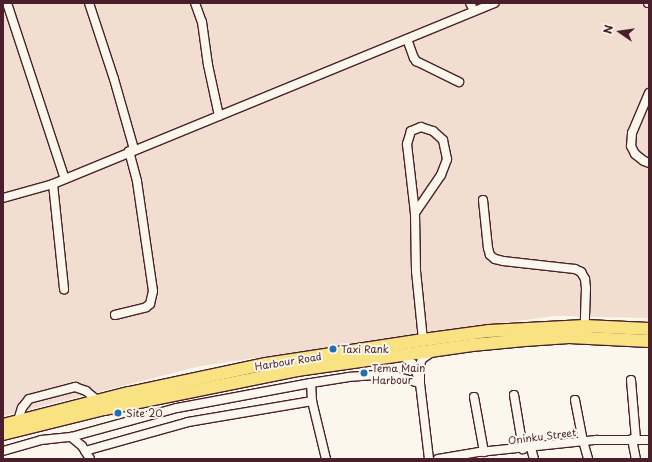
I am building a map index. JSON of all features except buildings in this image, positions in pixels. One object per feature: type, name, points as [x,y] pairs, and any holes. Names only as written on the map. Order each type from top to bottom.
[{"type":"highway","name":"Harbour Road","points":[[3,425],[97,400],[266,364],[489,330],[584,326],[649,329]]},
{"type":"highway","name":"Harbour Road","points":[[3,434],[104,409],[208,387],[297,370],[434,350],[472,345],[568,337],[649,341]]},
{"type":"street","points":[[7,3],[64,179]]},
{"type":"street","points":[[89,3],[114,79],[132,150],[153,291],[150,304],[146,307],[116,315]]},
{"type":"street","points":[[195,3],[202,22],[208,65],[219,116]]},
{"type":"street","points":[[470,3],[474,11]]},
{"type":"street","points":[[3,198],[53,184],[132,150],[219,116],[494,3]]},
{"type":"street","points":[[407,39],[416,61],[459,82]]},
{"type":"street","points":[[649,93],[632,133],[631,146],[635,154],[649,163]]},
{"type":"street","points":[[415,213],[441,175],[447,159],[443,140],[433,131],[421,127],[411,131],[407,144],[415,213],[416,271],[423,340]]},
{"type":"street","points":[[53,184],[64,289]]},
{"type":"street","points":[[483,200],[488,248],[490,255],[495,259],[575,269],[581,272],[585,278],[586,288],[584,326]]},
{"type":"street","points":[[429,459],[420,383],[420,365],[422,359],[434,350]]},
{"type":"street","points":[[401,355],[413,364],[420,383]]},
{"type":"street","points":[[3,451],[40,440],[71,437],[177,408],[311,383],[348,377],[388,374],[420,383]]},
{"type":"street","points":[[631,380],[636,459]]},
{"type":"street","points":[[311,383],[312,401],[326,459]]},
{"type":"street","points":[[18,420],[22,408],[29,398],[75,387],[86,391],[97,400]]},
{"type":"street","points":[[514,395],[527,448],[534,459]]},
{"type":"street","points":[[474,396],[481,454]]},
{"type":"street","points":[[575,400],[582,441],[588,459]]},
{"type":"street","points":[[85,451],[188,422],[312,401]]},
{"type":"street","points":[[71,437],[85,451],[90,459]]},
{"type":"street","name":"Oninku Street","points":[[438,459],[582,441],[634,439],[649,440]]},
{"type":"shaded area","points":[[3,3],[649,3],[649,318],[556,316],[437,331],[201,366],[3,416]]},
{"type":"place","name":"Taxi Rank","points":[[333,349]]},
{"type":"place","name":"Tema Main Harbour","points":[[364,373]]},
{"type":"place","name":"Site 20","points":[[118,413]]}]
